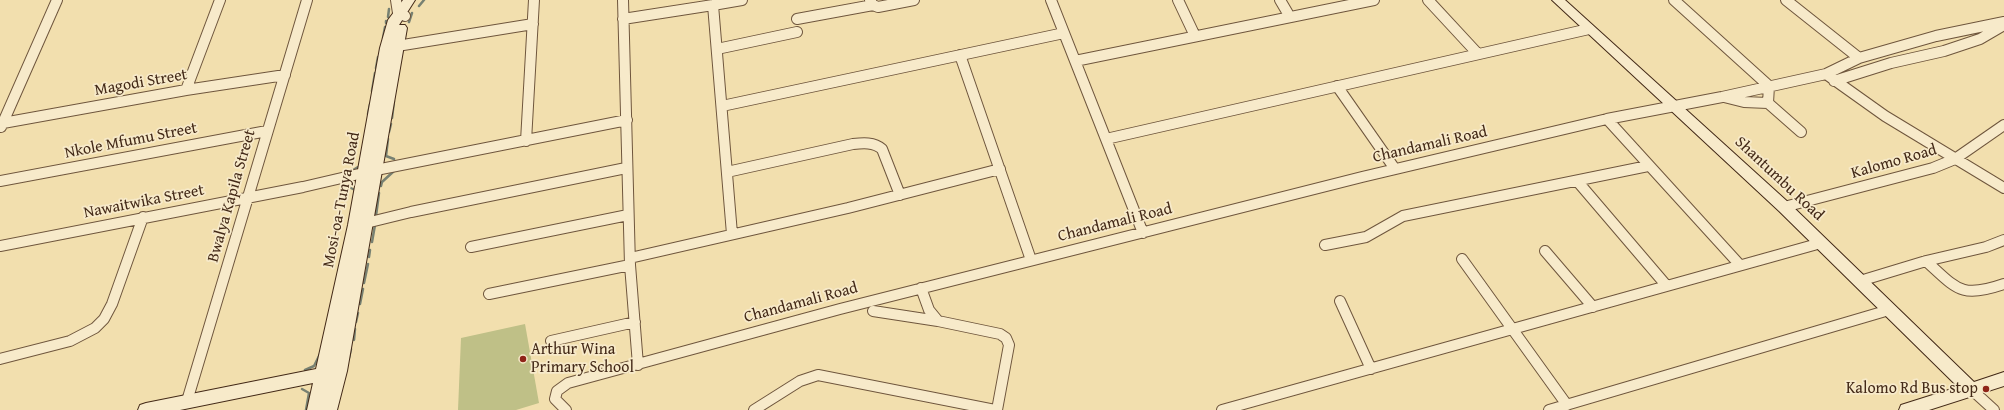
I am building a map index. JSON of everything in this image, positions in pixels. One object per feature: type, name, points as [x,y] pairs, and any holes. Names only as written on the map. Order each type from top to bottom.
[{"type":"main road","name":"Mosi-oa-Tunya Road","points":[[315,410],[331,372],[366,223],[370,172],[386,48],[390,30],[400,10],[409,0]]},
{"type":"main road","name":"Mosi-oa-Tunya Road","points":[[400,10],[417,0]]},
{"type":"main road","name":"Shantumbu Road","points":[[1558,0],[1784,207],[1971,389]]},
{"type":"main road","name":"Mosi-oa-Tunya Road","points":[[329,410],[331,372],[370,172],[397,46],[400,10]]},
{"type":"main road","points":[[146,410],[331,372]]},
{"type":"main road","points":[[1908,410],[2004,379]]},
{"type":"street","points":[[1,126],[57,0]]},
{"type":"street","points":[[186,90],[220,0]]},
{"type":"street","name":"Bwalya Kapila Street","points":[[187,401],[307,0]]},
{"type":"street","points":[[526,141],[534,0]]},
{"type":"street","points":[[623,0],[627,120],[626,168],[630,261],[638,365]]},
{"type":"street","points":[[623,20],[742,0]]},
{"type":"street","points":[[797,19],[872,2],[881,6],[914,0]]},
{"type":"street","points":[[1052,0],[1143,233]]},
{"type":"street","points":[[1178,0],[1195,36]]},
{"type":"street","points":[[1280,0],[1290,17]]},
{"type":"street","points":[[1075,61],[1290,17],[1348,2],[1374,0]]},
{"type":"street","points":[[1428,0],[1478,54]]},
{"type":"street","points":[[1674,0],[1769,86],[1768,103]]},
{"type":"street","points":[[1786,0],[1859,58]]},
{"type":"street","points":[[713,5],[732,234]]},
{"type":"street","points":[[397,46],[533,24]]},
{"type":"street","points":[[1834,81],[1891,63],[1944,51],[1980,39],[2004,24]]},
{"type":"street","name":"Chandamali Road","points":[[566,410],[555,399],[555,396],[557,391],[568,383],[840,309],[1395,169],[1607,119],[1673,105],[1722,97],[1826,74],[1859,58],[1936,36],[2004,24]]},
{"type":"street","points":[[1106,139],[1589,29]]},
{"type":"street","points":[[717,49],[797,32]]},
{"type":"street","points":[[722,106],[1064,33]]},
{"type":"street","points":[[960,55],[1031,260]]},
{"type":"street","points":[[1826,74],[1885,116],[2004,188]]},
{"type":"street","name":"Magodi Street","points":[[1,126],[186,90],[285,75]]},
{"type":"street","points":[[1337,86],[1395,169]]},
{"type":"street","points":[[1722,97],[1744,102],[1768,103],[1801,132]]},
{"type":"street","points":[[1607,119],[1648,166],[1739,264]]},
{"type":"street","name":"Nawaitwika Street","points":[[0,246],[143,217],[249,198],[627,120]]},
{"type":"street","name":"Kalomo Road","points":[[1784,207],[1918,172],[1955,159],[2004,125]]},
{"type":"street","name":"Nkole Mfumu Street","points":[[0,181],[268,131]]},
{"type":"street","points":[[727,172],[853,144],[870,143],[879,146],[882,149],[900,195]]},
{"type":"street","points":[[1325,245],[1366,237],[1403,216],[1578,182],[1648,166]]},
{"type":"street","points":[[366,223],[419,210],[626,168]]},
{"type":"street","points":[[490,294],[630,261],[732,234],[900,195],[1000,169]]},
{"type":"street","points":[[1578,182],[1666,285]]},
{"type":"street","points":[[471,247],[628,215]]},
{"type":"street","points":[[0,359],[76,339],[93,329],[103,320],[110,309],[119,278],[143,217]]},
{"type":"street","points":[[1860,281],[1926,261],[1986,247],[2004,240]]},
{"type":"street","points":[[1222,410],[1593,307],[1739,264],[1821,243]]},
{"type":"street","points":[[1545,251],[1593,307]]},
{"type":"street","points":[[1462,259],[1567,405]]},
{"type":"street","points":[[1926,261],[1964,291],[1976,293],[2004,284]]},
{"type":"street","points":[[921,288],[929,310],[938,320]]},
{"type":"street","points":[[1340,301],[1371,369]]},
{"type":"street","points":[[1549,410],[1889,310]]},
{"type":"street","points":[[754,410],[800,380],[818,375],[996,410],[1009,345],[1006,338],[1000,334],[938,320],[872,311]]},
{"type":"street","points":[[551,341],[635,322]]},
{"type":"street","points":[[1971,389],[1994,410]]},
{"type":"green space","name":"Arthur Wina Primary School","points":[[525,324],[539,403],[516,410],[458,410],[461,338]]},
{"type":"waterway","points":[[419,6],[424,0]]},
{"type":"waterway","points":[[388,17],[389,9]]},
{"type":"waterway","points":[[409,22],[412,13]]},
{"type":"waterway","points":[[383,38],[385,27]]},
{"type":"waterway","points":[[376,68],[378,57]]},
{"type":"waterway","points":[[372,91],[375,73]]},
{"type":"waterway","points":[[392,118],[394,101]]},
{"type":"waterway","points":[[368,114],[370,104]]},
{"type":"waterway","points":[[389,132],[391,124]]},
{"type":"waterway","points":[[388,139],[386,156],[394,159]]},
{"type":"waterway","points":[[350,172],[358,167]]},
{"type":"waterway","points":[[381,186],[382,182],[394,171]]},
{"type":"waterway","points":[[343,184],[355,190],[355,193]]},
{"type":"waterway","points":[[376,216],[379,193]]},
{"type":"waterway","points":[[372,242],[375,225]]},
{"type":"waterway","points":[[369,257],[370,250]]},
{"type":"waterway","points":[[364,283],[368,264]]},
{"type":"waterway","points":[[360,304],[363,289]]},
{"type":"waterway","points":[[356,322],[358,313]]},
{"type":"waterway","points":[[354,340],[355,329]]},
{"type":"waterway","points":[[349,358],[351,349]]},
{"type":"waterway","points":[[305,370],[314,366],[320,354]]},
{"type":"waterway","points":[[302,389],[309,393],[306,410]]},
{"type":"place","name":"Arthur Wina Primary School","points":[[523,359]]},
{"type":"place","name":"Kalomo Rd Bus stop","points":[[1986,389]]}]
